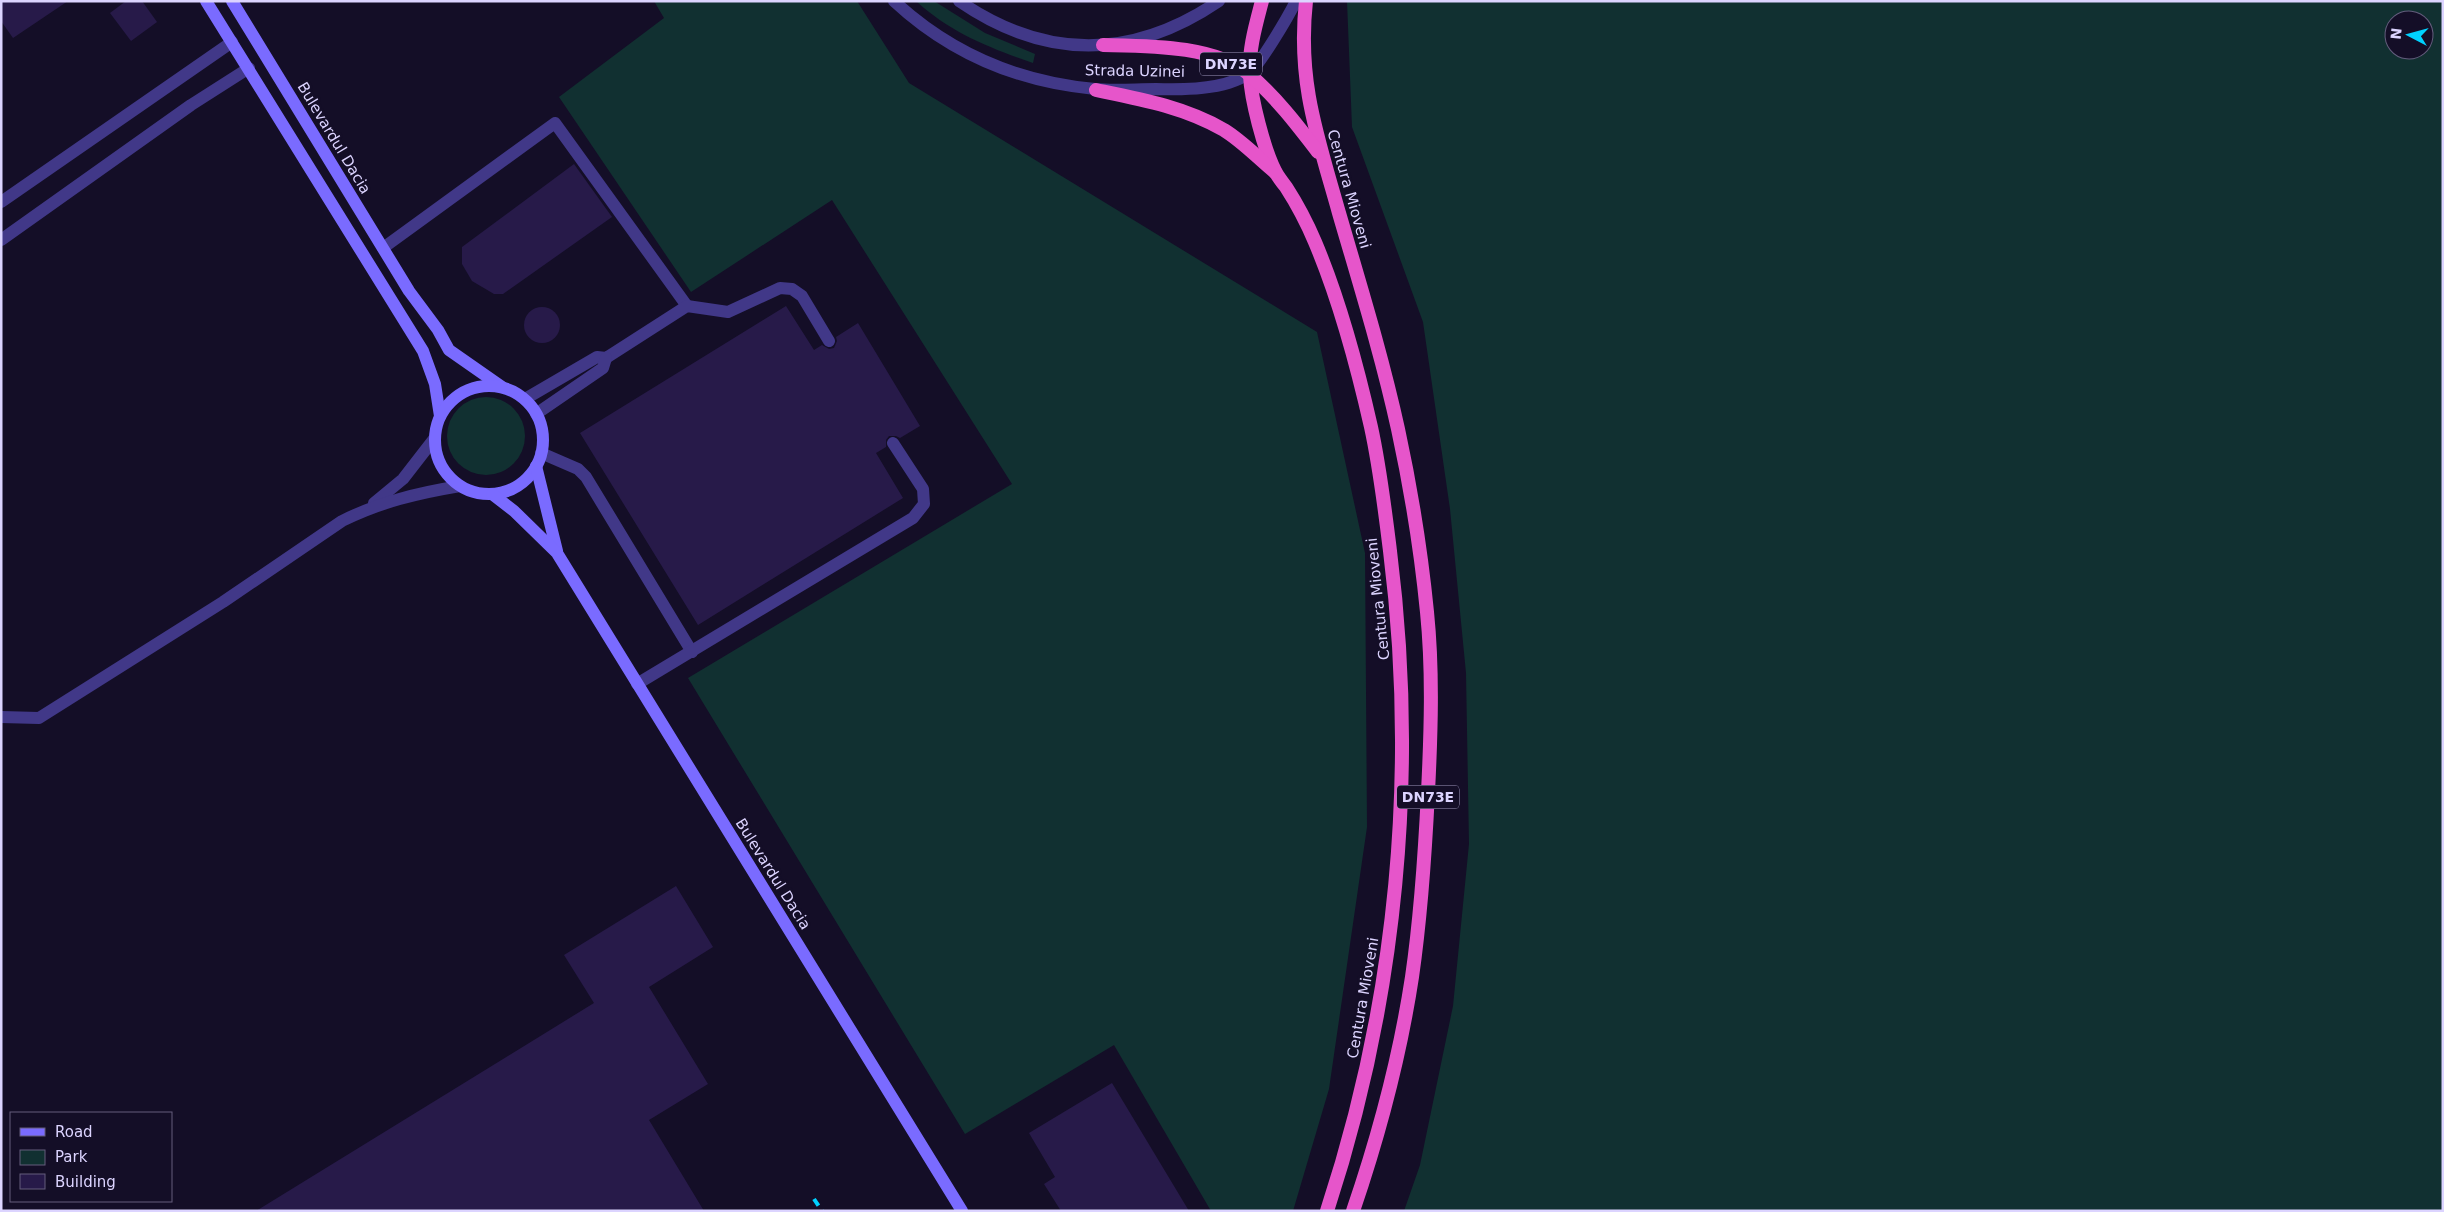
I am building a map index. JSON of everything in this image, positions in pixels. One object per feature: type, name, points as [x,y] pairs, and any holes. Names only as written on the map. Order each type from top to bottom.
[{"type":"highway","name":"Centura Mioveni","points":[[1262,1],[1253,36],[1249,74],[1260,124],[1275,172],[1286,188],[1314,240],[1339,307],[1361,385],[1377,460],[1396,598],[1402,692],[1402,801],[1392,926],[1383,985],[1365,1076],[1327,1211]]},
{"type":"highway","name":"Centura Mioveni","points":[[1306,1],[1302,42],[1305,74],[1322,157],[1386,380],[1398,429],[1417,535],[1427,614],[1430,752],[1421,904],[1411,979],[1397,1054],[1380,1126],[1353,1211]]},
{"type":"highway","name":"DN73E","points":[[1103,45],[1177,48],[1222,59],[1249,74],[1294,120],[1322,157]]},
{"type":"highway","name":"DN73E","points":[[1096,90],[1178,109],[1202,119],[1225,131],[1275,172]]},
{"type":"main road","points":[[206,1],[423,351],[435,384],[440,416]]},
{"type":"main road","name":"Bulevardul Dacia","points":[[232,1],[409,291],[438,330],[449,350],[502,387]]},
{"type":"main road","points":[[483,386],[502,387],[525,399],[536,414],[543,440],[541,454],[536,466],[525,480],[510,490],[492,494],[475,493],[460,486],[446,474],[437,457],[434,439],[440,416],[450,401],[465,391],[483,386]]},
{"type":"main road","points":[[536,466],[558,554]]},
{"type":"main road","points":[[492,494],[514,511],[558,554]]},
{"type":"main road","name":"Bulevardul Dacia","points":[[558,554],[962,1211]]},
{"type":"street","name":"Strada Uzinei","points":[[894,1],[925,28],[989,64],[1035,79],[1096,90],[1203,88],[1249,74]]},
{"type":"street","name":"Strada Uzinei","points":[[960,1],[1007,29],[1033,38],[1058,44],[1103,45],[1167,29],[1219,1]]},
{"type":"street","points":[[1249,74],[1286,21],[1296,1]]},
{"type":"street","points":[[1,202],[232,42]]},
{"type":"street","points":[[1,240],[191,105],[249,68]]},
{"type":"street","points":[[383,248],[556,123],[687,306]]},
{"type":"street","points":[[525,399],[597,357],[606,358],[687,306],[728,312],[780,288],[792,289],[802,296],[829,341]]},
{"type":"street","points":[[536,414],[603,368],[606,358]]},
{"type":"street","points":[[2,716],[39,718],[223,602],[385,495],[402,479],[434,439]]},
{"type":"street","points":[[637,684],[913,518],[924,504],[923,489],[893,443]]},
{"type":"street","points":[[541,454],[573,466],[586,477],[692,652]]},
{"type":"street","points":[[359,513],[407,496],[460,486]]},
{"type":"green space","points":[[654,1],[857,1],[909,83],[1317,332],[1365,553],[1367,827],[1329,1089],[1293,1211],[1211,1211],[1114,1045],[965,1134],[688,678],[1012,484],[832,200],[691,292],[559,97],[664,18]]},
{"type":"green space","points":[[916,1],[934,1],[985,33],[1035,54],[1033,63],[986,45],[957,31]]},
{"type":"green space","points":[[1347,1],[2443,1],[2443,1211],[1404,1211],[1420,1165],[1453,1006],[1469,844],[1466,673],[1450,509],[1423,322],[1352,127]]},
{"type":"green space","points":[[486,397],[501,400],[514,408],[522,421],[525,436],[522,451],[514,464],[501,472],[486,475],[471,472],[458,464],[450,451],[447,436],[450,421],[458,408],[471,400]]},
{"type":"building","points":[[1,1],[68,1],[13,38],[1,21]]},
{"type":"building","points":[[126,1],[142,1],[157,22],[131,41],[110,13]]},
{"type":"building","points":[[574,164],[612,217],[503,294],[494,294],[472,281],[462,264],[462,247]]},
{"type":"building","points":[[786,306],[814,350],[822,345],[829,349],[834,348],[837,341],[836,337],[858,323],[920,426],[900,438],[889,436],[886,440],[886,447],[876,453],[903,498],[698,625],[580,433]]},
{"type":"building","points":[[542,307],[549,308],[555,312],[559,318],[559,332],[555,338],[549,342],[542,343],[535,342],[529,338],[525,332],[524,325],[525,318],[529,312],[535,308]]},
{"type":"building","points":[[676,886],[713,947],[649,987],[708,1084],[649,1120],[704,1211],[256,1211],[594,1003],[564,955]]},
{"type":"building","points":[[1112,1083],[1189,1211],[1061,1211],[1044,1184],[1055,1177],[1029,1133]]},
{"type":"railway","points":[[814,1199],[822,1211]]}]
